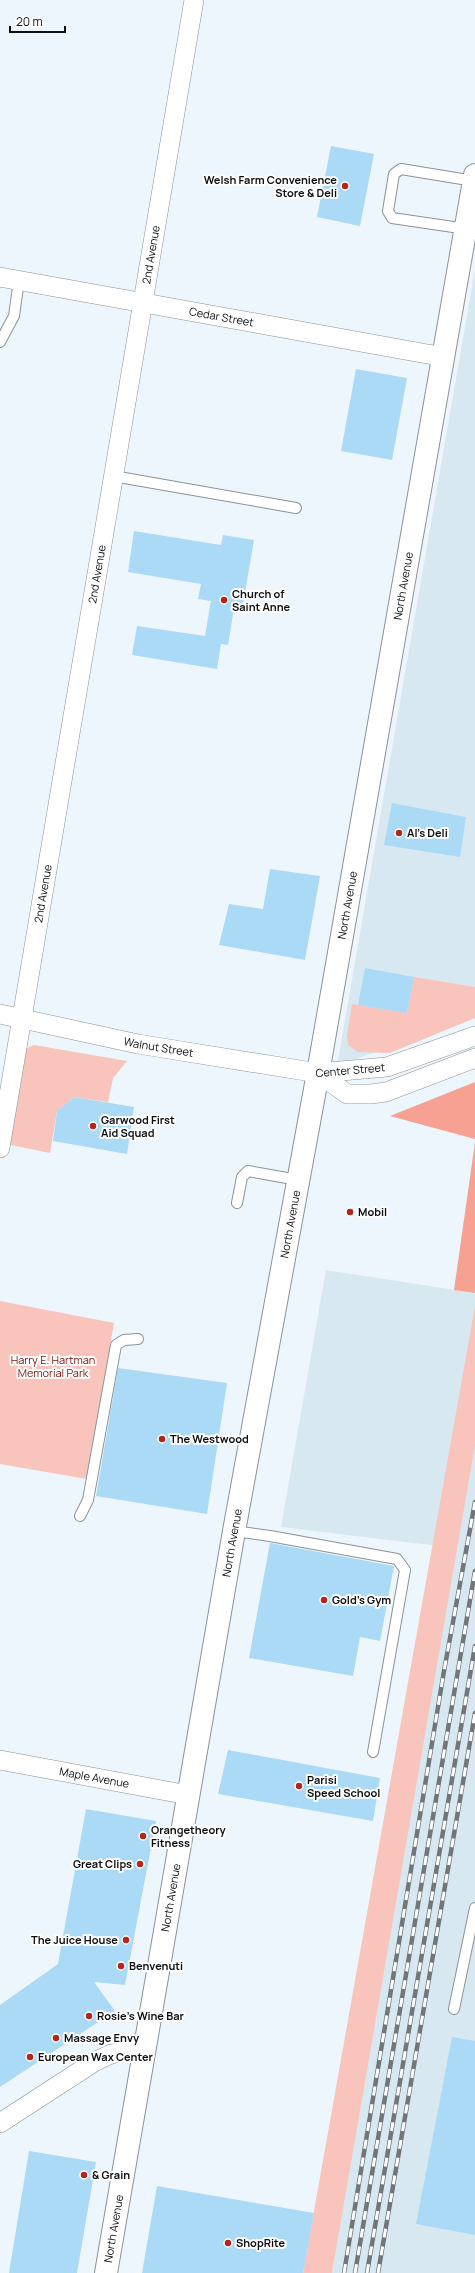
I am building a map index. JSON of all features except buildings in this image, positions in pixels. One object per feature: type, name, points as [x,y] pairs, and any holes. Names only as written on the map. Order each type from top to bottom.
[{"type":"main road","name":"North Avenue","points":[[106,2273],[234,1531],[318,1074],[444,358],[470,230],[474,178]]},
{"type":"street","name":"2nd Avenue","points":[[0,1148],[194,0]]},
{"type":"street","name":"Cedar Street","points":[[0,277],[142,301],[444,358]]},
{"type":"street","name":"Walnut Street","points":[[0,1014],[138,1044],[318,1074]]},
{"type":"street","name":"Center Street","points":[[318,1074],[387,1067],[475,1036]]},
{"type":"street","name":"Center Street","points":[[318,1074],[346,1094],[371,1094],[386,1092],[475,1058]]},
{"type":"street","name":"Maple Avenue","points":[[0,1760],[188,1795]]},
{"type":"street","points":[[0,2124],[94,2062],[112,2054],[145,2048]]},
{"type":"lane","points":[[470,230],[439,227],[392,218],[388,211],[394,174],[401,169],[447,176],[474,178]]},
{"type":"lane","points":[[0,342],[14,316],[19,280]]},
{"type":"lane","points":[[113,476],[296,508]]},
{"type":"lane","points":[[237,1203],[242,1177],[248,1171],[298,1180]]},
{"type":"lane","points":[[80,1516],[88,1500],[116,1345],[124,1340],[138,1339]]},
{"type":"lane","points":[[234,1531],[397,1559],[405,1570],[373,1752]]},
{"type":"lane","points":[[454,2009],[472,1938],[475,1908]]},
{"type":"shaded area","points":[[475,269],[475,1016],[337,1066]]},
{"type":"shaded area","points":[[475,1082],[475,1139],[390,1116]]},
{"type":"shaded area","points":[[475,1142],[475,1293],[454,1290]]},
{"type":"shaded area","points":[[326,1270],[475,1293],[475,2273],[332,2273],[455,1548],[281,1527]]},
{"type":"green space","points":[[414,977],[475,987],[475,1018],[390,1053],[358,1052],[348,1045],[347,1036],[352,1004],[407,1013]]},
{"type":"green space","points":[[34,1045],[127,1061],[113,1078],[108,1102],[74,1097],[57,1111],[50,1153],[6,1144],[25,1049]]},
{"type":"green space","name":"Harry E. Hartman Memorial Park","points":[[0,1301],[114,1323],[87,1479],[0,1464]]},
{"type":"green space","points":[[475,1306],[475,1445],[332,2273],[303,2273]]},
{"type":"railway","points":[[344,2273],[444,1671],[475,1502]]},
{"type":"railway","points":[[355,2273],[475,1571]]},
{"type":"railway","points":[[367,2273],[475,1646]]},
{"type":"railway","points":[[378,2273],[475,1713]]},
{"type":"place","name":"Welsh Farm Convenience Store & Deli","points":[[345,186]]},
{"type":"place","name":"Church of Saint Anne","points":[[224,600]]},
{"type":"place","name":"Al's Deli","points":[[399,833]]},
{"type":"place","name":"Garwood First Aid Squad","points":[[93,1126]]},
{"type":"place","name":"Mobil","points":[[350,1212]]},
{"type":"place","name":"The Westwood","points":[[162,1439]]},
{"type":"place","name":"Gold's Gym","points":[[324,1600]]},
{"type":"place","name":"Parisi Speed School","points":[[299,1786]]},
{"type":"place","name":"Orangetheory Fitness","points":[[143,1836]]},
{"type":"place","name":"Great Clips","points":[[140,1864]]},
{"type":"place","name":"The Juice House","points":[[126,1940]]},
{"type":"place","name":"Benvenuti","points":[[121,1966]]},
{"type":"place","name":"Rosie's Wine Bar","points":[[89,2016]]},
{"type":"place","name":"Massage Envy","points":[[56,2038]]},
{"type":"place","name":"European Wax Center","points":[[30,2057]]},
{"type":"place","name":"& Grain","points":[[84,2175]]},
{"type":"place","name":"ShopRite","points":[[228,2243]]}]
